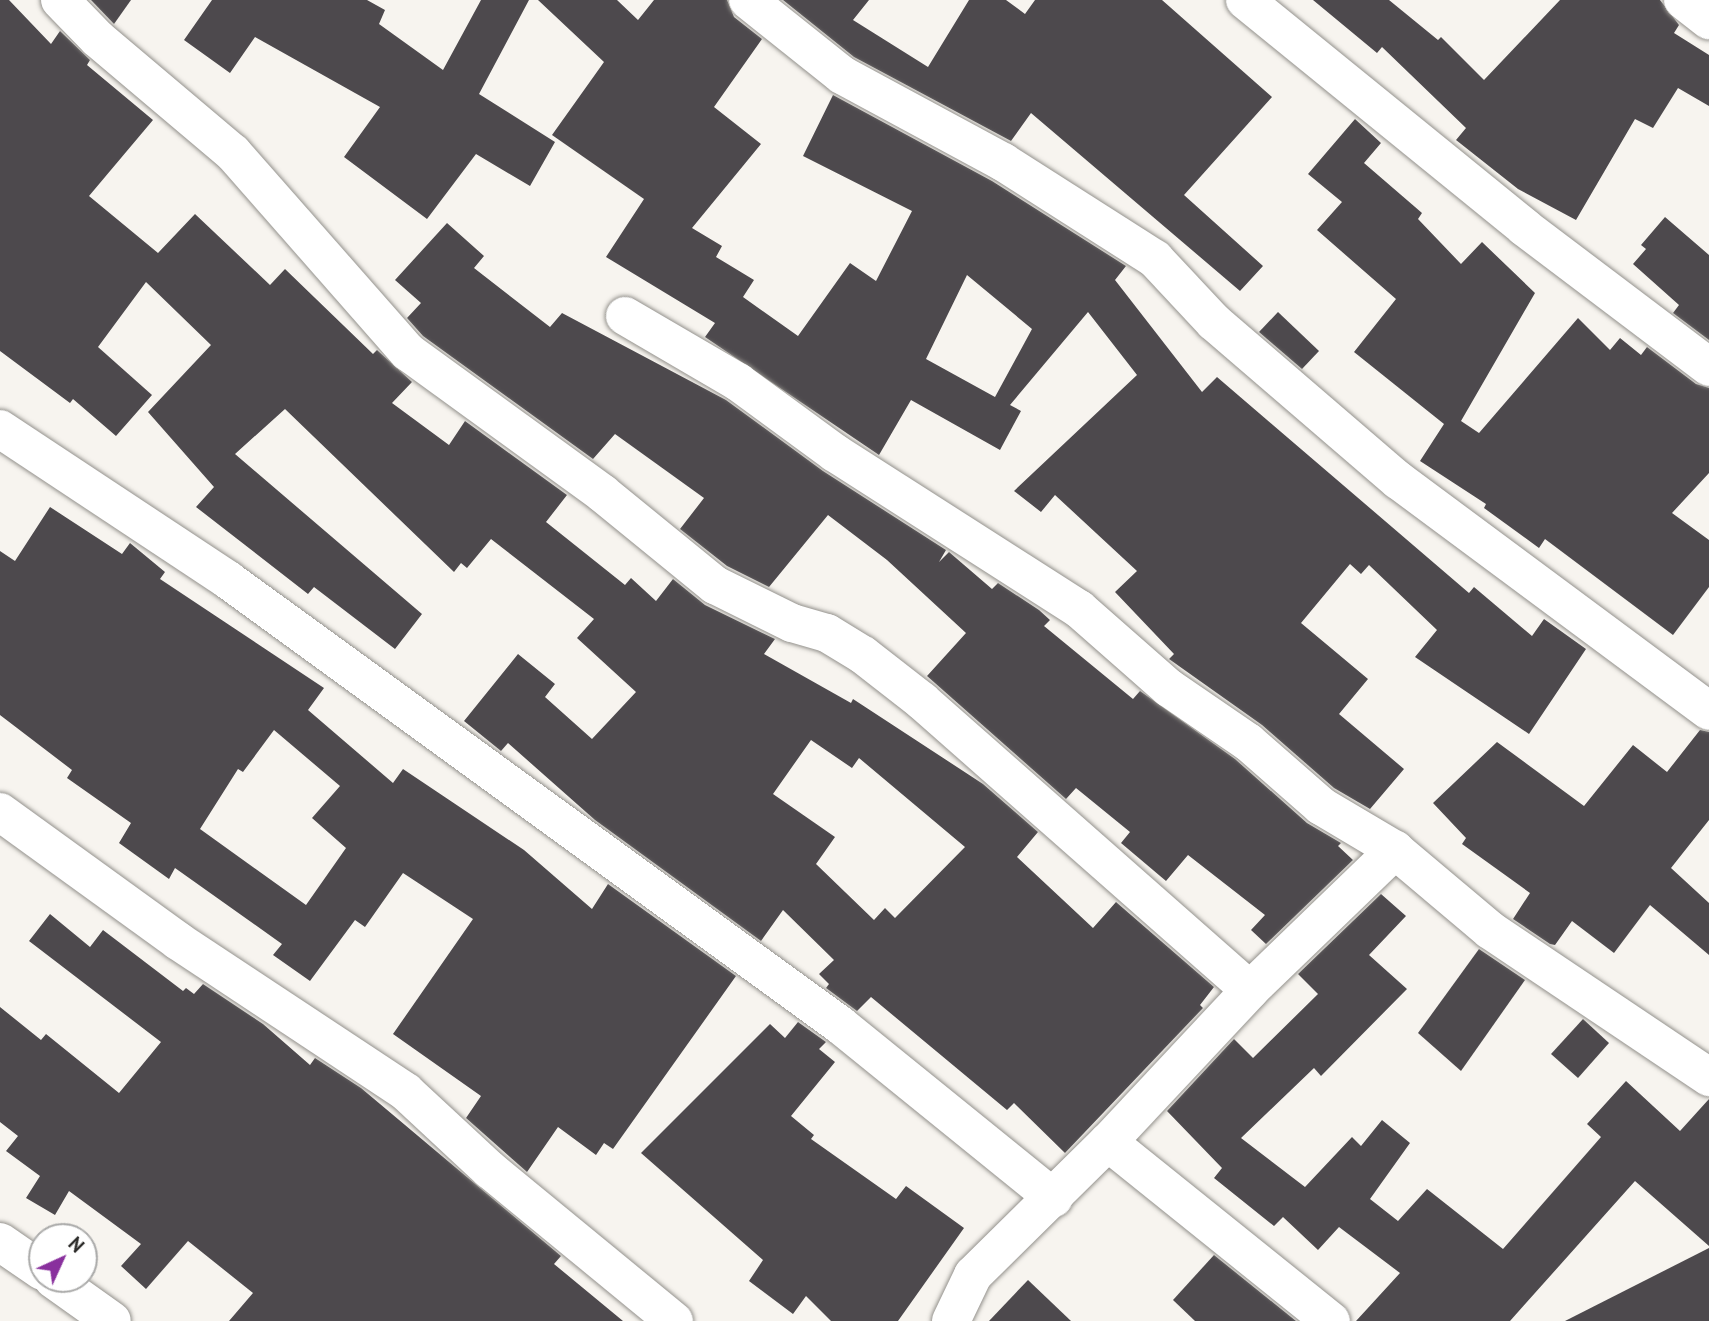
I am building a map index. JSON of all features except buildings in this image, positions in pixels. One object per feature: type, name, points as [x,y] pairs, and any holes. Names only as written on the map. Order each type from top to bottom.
[{"type":"street","points":[[60,0],[98,38],[233,153],[408,352],[602,493],[715,585],[792,623],[827,633],[873,663],[1250,990]]},
{"type":"street","points":[[748,0],[842,75],[1003,162],[1155,259],[1214,322],[1398,480],[1709,711]]},
{"type":"street","points":[[1245,0],[1524,227],[1709,367]]},
{"type":"street","points":[[1683,0],[1709,20]]},
{"type":"street","points":[[625,316],[738,383],[870,476],[1079,609],[1169,688],[1248,742],[1321,806],[1395,850],[1490,930],[1709,1077]]},
{"type":"street","points":[[0,429],[228,580],[840,1025],[1054,1198]]},
{"type":"street","points":[[0,812],[178,941],[406,1091],[490,1170],[674,1321]]},
{"type":"street","points":[[951,1321],[973,1275],[1054,1198],[1250,990],[1395,850]]},
{"type":"street","points":[[1108,1142],[1331,1321]]},
{"type":"street","points":[[0,1241],[28,1261]]},
{"type":"street","points":[[73,1293],[112,1321]]}]
